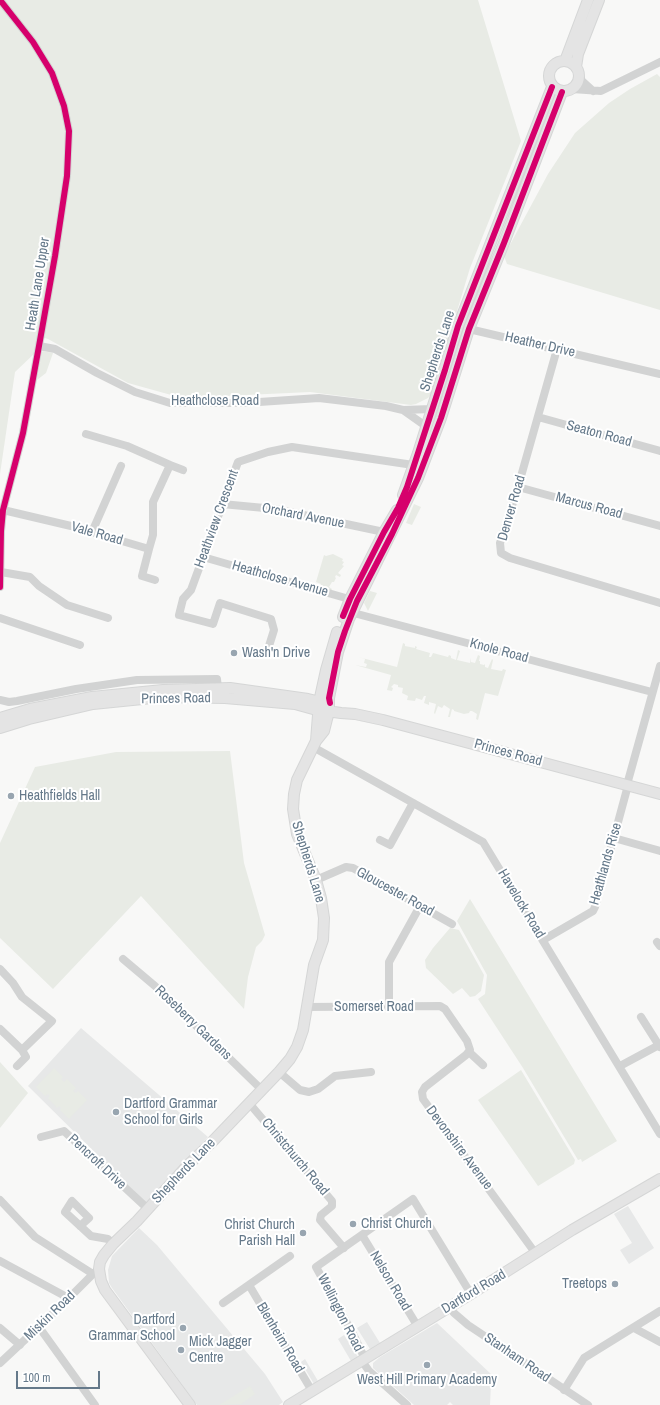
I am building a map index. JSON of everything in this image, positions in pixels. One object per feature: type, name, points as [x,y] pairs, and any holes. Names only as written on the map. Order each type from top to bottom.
[{"type":"main road","points":[[577,70],[569,62],[565,61],[588,0]]},
{"type":"main road","name":"Shepherds Lane","points":[[354,600],[405,508],[432,428],[447,398],[468,329],[567,90],[578,82],[578,54],[599,0]]},
{"type":"main road","name":"Shepherds Lane","points":[[432,428],[432,409],[458,326],[552,87],[549,72],[555,64],[565,61]]},
{"type":"main road","points":[[552,87],[567,90]]},
{"type":"main road","name":"Shepherds Lane","points":[[96,1271],[104,1255],[113,1244],[279,1072],[290,1059],[297,1046],[303,1030],[314,965],[323,940],[324,918],[316,880],[297,834],[293,809],[294,794],[297,780],[314,744],[324,731],[324,706],[329,698],[338,652],[349,612],[384,532],[398,508],[418,466]]},
{"type":"main road","name":"Princes Road","points":[[0,718],[30,709],[84,698],[121,694],[162,690],[218,688],[259,691],[308,699],[341,713],[355,714],[660,794]]},
{"type":"main road","name":"Princes Road","points":[[0,728],[29,719],[93,704],[162,697],[225,698],[324,706]]},
{"type":"main road","name":"Dartford Road","points":[[289,1405],[418,1327],[572,1230],[660,1179]]},
{"type":"main road","points":[[96,1271],[105,1290],[190,1405]]},
{"type":"street","name":"Heath Lane Upper","points":[[0,0],[33,42],[52,73],[64,106],[69,131],[67,176],[55,256],[23,433],[3,510],[0,587]]},
{"type":"street","points":[[567,90],[601,91],[660,62]]},
{"type":"street","points":[[577,70],[582,81],[593,91]]},
{"type":"street","points":[[445,370],[461,332],[468,329]]},
{"type":"street","name":"Heather Drive","points":[[468,329],[660,374]]},
{"type":"street","name":"Heathclose Road","points":[[39,346],[55,349],[97,374],[135,392],[170,403],[244,403],[320,398],[386,406],[403,410],[432,409]]},
{"type":"street","name":"Denver Road","points":[[557,349],[518,487],[500,542],[501,553],[510,558],[660,603]]},
{"type":"street","points":[[432,409],[447,398]]},
{"type":"street","name":"Heathclose Road","points":[[403,410],[432,428]]},
{"type":"street","name":"Seaton Road","points":[[538,418],[660,451]]},
{"type":"street","points":[[86,434],[127,446],[183,470]]},
{"type":"street","name":"Heathview Crescent","points":[[269,646],[274,630],[271,619],[220,603],[213,624],[179,615],[183,599],[191,590],[238,462],[268,452],[292,447],[418,466]]},
{"type":"street","points":[[154,580],[142,576],[154,535],[153,502],[170,465]]},
{"type":"street","points":[[92,532],[121,466]]},
{"type":"street","name":"Marcus Road","points":[[518,487],[660,526]]},
{"type":"street","name":"Orchard Avenue","points":[[222,504],[275,509],[384,532]]},
{"type":"street","name":"Vale Road","points":[[3,510],[149,548]]},
{"type":"street","name":"Heathclose Avenue","points":[[203,557],[354,600]]},
{"type":"street","points":[[1,572],[30,576],[39,586],[67,606],[108,618]]},
{"type":"street","name":"Knole Road","points":[[349,612],[652,692]]},
{"type":"street","points":[[0,618],[80,645]]},
{"type":"street","name":"Heathlands Rise","points":[[543,940],[593,910],[595,907],[660,666]]},
{"type":"street","name":"Princes Road","points":[[0,700],[9,702],[17,701],[120,683],[167,679],[217,678],[218,688]]},
{"type":"street","name":"Princes Road","points":[[120,683],[121,694]]},
{"type":"street","name":"Havelock Road","points":[[314,744],[413,803],[483,842],[660,1134]]},
{"type":"street","points":[[380,840],[390,845],[413,803]]},
{"type":"street","points":[[614,838],[660,851]]},
{"type":"street","name":"Gloucester Road","points":[[316,880],[346,867],[353,868],[452,924]]},
{"type":"street","points":[[389,1007],[389,962],[420,906]]},
{"type":"street","name":"Roseberry Gardens","points":[[123,959],[155,986],[262,1090]]},
{"type":"street","points":[[0,970],[13,983],[22,997],[52,1022],[22,1050]]},
{"type":"street","name":"Somerset Road","points":[[307,1007],[440,1006],[446,1010],[467,1041],[470,1048],[469,1052]]},
{"type":"street","points":[[620,1066],[659,1046],[641,1017]]},
{"type":"street","points":[[0,1029],[22,1050],[26,1058],[17,1066]]},
{"type":"street","points":[[469,1052],[483,1065]]},
{"type":"street","name":"Devonshire Avenue","points":[[469,1052],[425,1087],[422,1092],[422,1098],[536,1254]]},
{"type":"street","points":[[279,1072],[299,1090],[309,1092],[318,1089],[335,1076],[371,1072]]},
{"type":"street","name":"Christchurch Road","points":[[249,1104],[332,1201],[332,1206],[321,1215],[320,1220],[344,1248]]},
{"type":"street","name":"Pencroft Drive","points":[[41,1137],[64,1132],[148,1209]]},
{"type":"street","points":[[344,1248],[413,1199],[471,1294]]},
{"type":"street","points":[[0,1200],[35,1237],[96,1271]]},
{"type":"street","points":[[80,1226],[91,1236],[108,1239],[113,1244]]},
{"type":"street","name":"Nelson Road","points":[[362,1235],[418,1327]]},
{"type":"street","name":"Wellington Road","points":[[344,1248],[316,1267],[354,1336],[369,1371],[407,1405]]},
{"type":"street","points":[[223,1302],[290,1256]]},
{"type":"street","points":[[0,1261],[63,1295],[68,1300]]},
{"type":"street","name":"Miskin Road","points":[[0,1363],[68,1300],[96,1271]]},
{"type":"street","name":"Blenheim Road","points":[[249,1285],[312,1391]]},
{"type":"street","name":"Stanham Road","points":[[449,1307],[468,1325],[588,1405]]},
{"type":"street","points":[[564,1390],[584,1358],[660,1312]]},
{"type":"street","points":[[39,1327],[95,1405]]},
{"type":"street","points":[[0,1328],[20,1345]]},
{"type":"street","points":[[634,1328],[660,1342]]},
{"type":"shaded area","points":[[0,0],[478,0],[521,141],[470,268],[432,394],[428,398],[411,405],[310,392],[182,398],[128,383],[48,339],[38,336],[35,353],[15,372],[0,474]]},
{"type":"shaded area","points":[[657,74],[660,77],[660,310],[507,264],[504,256],[548,174],[575,133],[609,103]]},
{"type":"shaded area","points":[[42,352],[53,353],[46,373],[37,380]]},
{"type":"shaded area","points":[[414,504],[421,507],[412,525],[406,523]]},
{"type":"shaded area","points":[[333,554],[343,559],[342,561],[344,562],[342,565],[344,566],[338,573],[341,575],[340,577],[336,575],[334,582],[332,582],[329,587],[332,589],[331,591],[320,587],[321,584],[316,582],[324,555],[326,556]]},
{"type":"shaded area","points":[[370,591],[377,593],[368,611],[364,603]]},
{"type":"shaded area","points":[[403,643],[405,646],[415,648],[415,646],[417,647],[416,649],[430,653],[429,657],[431,657],[433,653],[448,657],[449,655],[451,658],[456,660],[458,650],[460,651],[457,660],[470,663],[471,658],[471,662],[475,663],[478,655],[480,656],[480,664],[485,664],[485,667],[488,668],[492,659],[491,669],[502,671],[503,669],[506,670],[498,696],[485,693],[478,720],[476,719],[477,714],[472,711],[464,714],[452,709],[450,717],[448,717],[450,709],[444,705],[442,708],[438,706],[435,714],[436,704],[429,702],[429,705],[424,703],[426,696],[424,696],[422,700],[416,698],[415,701],[407,700],[408,696],[402,693],[403,688],[394,684],[391,687],[393,688],[392,691],[387,690],[391,675],[355,665],[366,667],[367,664],[364,663],[365,659],[358,657],[397,667]]},
{"type":"shaded area","points":[[230,751],[244,863],[265,935],[256,947],[248,977],[244,1009],[141,896],[53,989],[0,938],[0,843],[35,767],[116,752]]},
{"type":"shaded area","points":[[470,899],[617,1141],[582,1162],[581,1159],[578,1160],[523,1068],[478,999],[485,994],[487,975],[457,921]]},
{"type":"shaded area","points":[[450,928],[459,930],[484,975],[481,991],[475,996],[470,997],[462,988],[453,994],[426,968],[425,960]]},
{"type":"shaded area","name":"Dartford Grammar School for Girls","points":[[81,1028],[208,1137],[146,1203],[28,1086]]},
{"type":"shaded area","points":[[0,1062],[28,1093],[0,1128]]},
{"type":"shaded area","points":[[54,1068],[63,1077],[61,1079],[64,1082],[67,1079],[76,1088],[73,1091],[76,1093],[78,1091],[87,1100],[69,1119],[60,1110],[61,1108],[59,1106],[57,1108],[48,1098],[50,1096],[48,1094],[45,1096],[36,1087]]},
{"type":"shaded area","points":[[521,1070],[575,1160],[574,1164],[538,1186],[478,1100]]},
{"type":"shaded area","points":[[628,1206],[654,1248],[629,1264],[620,1250],[632,1243],[614,1214]]},
{"type":"shaded area","name":"Dartford Grammar School","points":[[139,1228],[157,1245],[265,1374],[283,1402],[279,1405],[197,1405],[109,1283],[108,1270],[112,1256]]},
{"type":"shaded area","points":[[367,1322],[380,1343],[370,1349],[357,1328]]},
{"type":"shaded area","name":"West Hill Primary Academy","points":[[437,1323],[492,1375],[489,1377],[491,1383],[490,1405],[453,1405],[450,1402],[447,1405],[414,1405],[373,1368],[373,1363],[380,1357]]},
{"type":"shaded area","points":[[344,1335],[358,1357],[351,1361],[338,1339]]},
{"type":"shaded area","points":[[305,1359],[318,1381],[314,1384],[301,1362]]},
{"type":"shaded area","points":[[250,1386],[255,1394],[241,1404],[219,1405]]},
{"type":"cycle path","points":[[0,0],[33,42],[52,73],[64,106],[69,131],[67,176],[55,256],[23,433],[3,510],[0,587]]},
{"type":"cycle path","points":[[343,616],[350,599],[398,508],[407,487],[458,326],[552,87]]},
{"type":"cycle path","points":[[330,703],[329,698],[338,652],[345,631],[357,601],[392,534],[418,478],[441,418],[469,329],[562,92]]},
{"type":"place","name":"Wash'n Drive","points":[[234,653]]},
{"type":"place","name":"Heathfields Hall","points":[[11,796]]},
{"type":"place","name":"Dartford Grammar School for Girls","points":[[116,1112]]},
{"type":"place","name":"Christ Church","points":[[353,1224]]},
{"type":"place","name":"Christ Church Parish Hall","points":[[303,1233]]},
{"type":"place","name":"Treetops","points":[[615,1284]]},
{"type":"place","name":"Dartford Grammar School","points":[[183,1328]]},
{"type":"place","name":"Mick Jagger Centre","points":[[181,1350]]},
{"type":"place","name":"West Hill Primary Academy","points":[[427,1365]]}]
